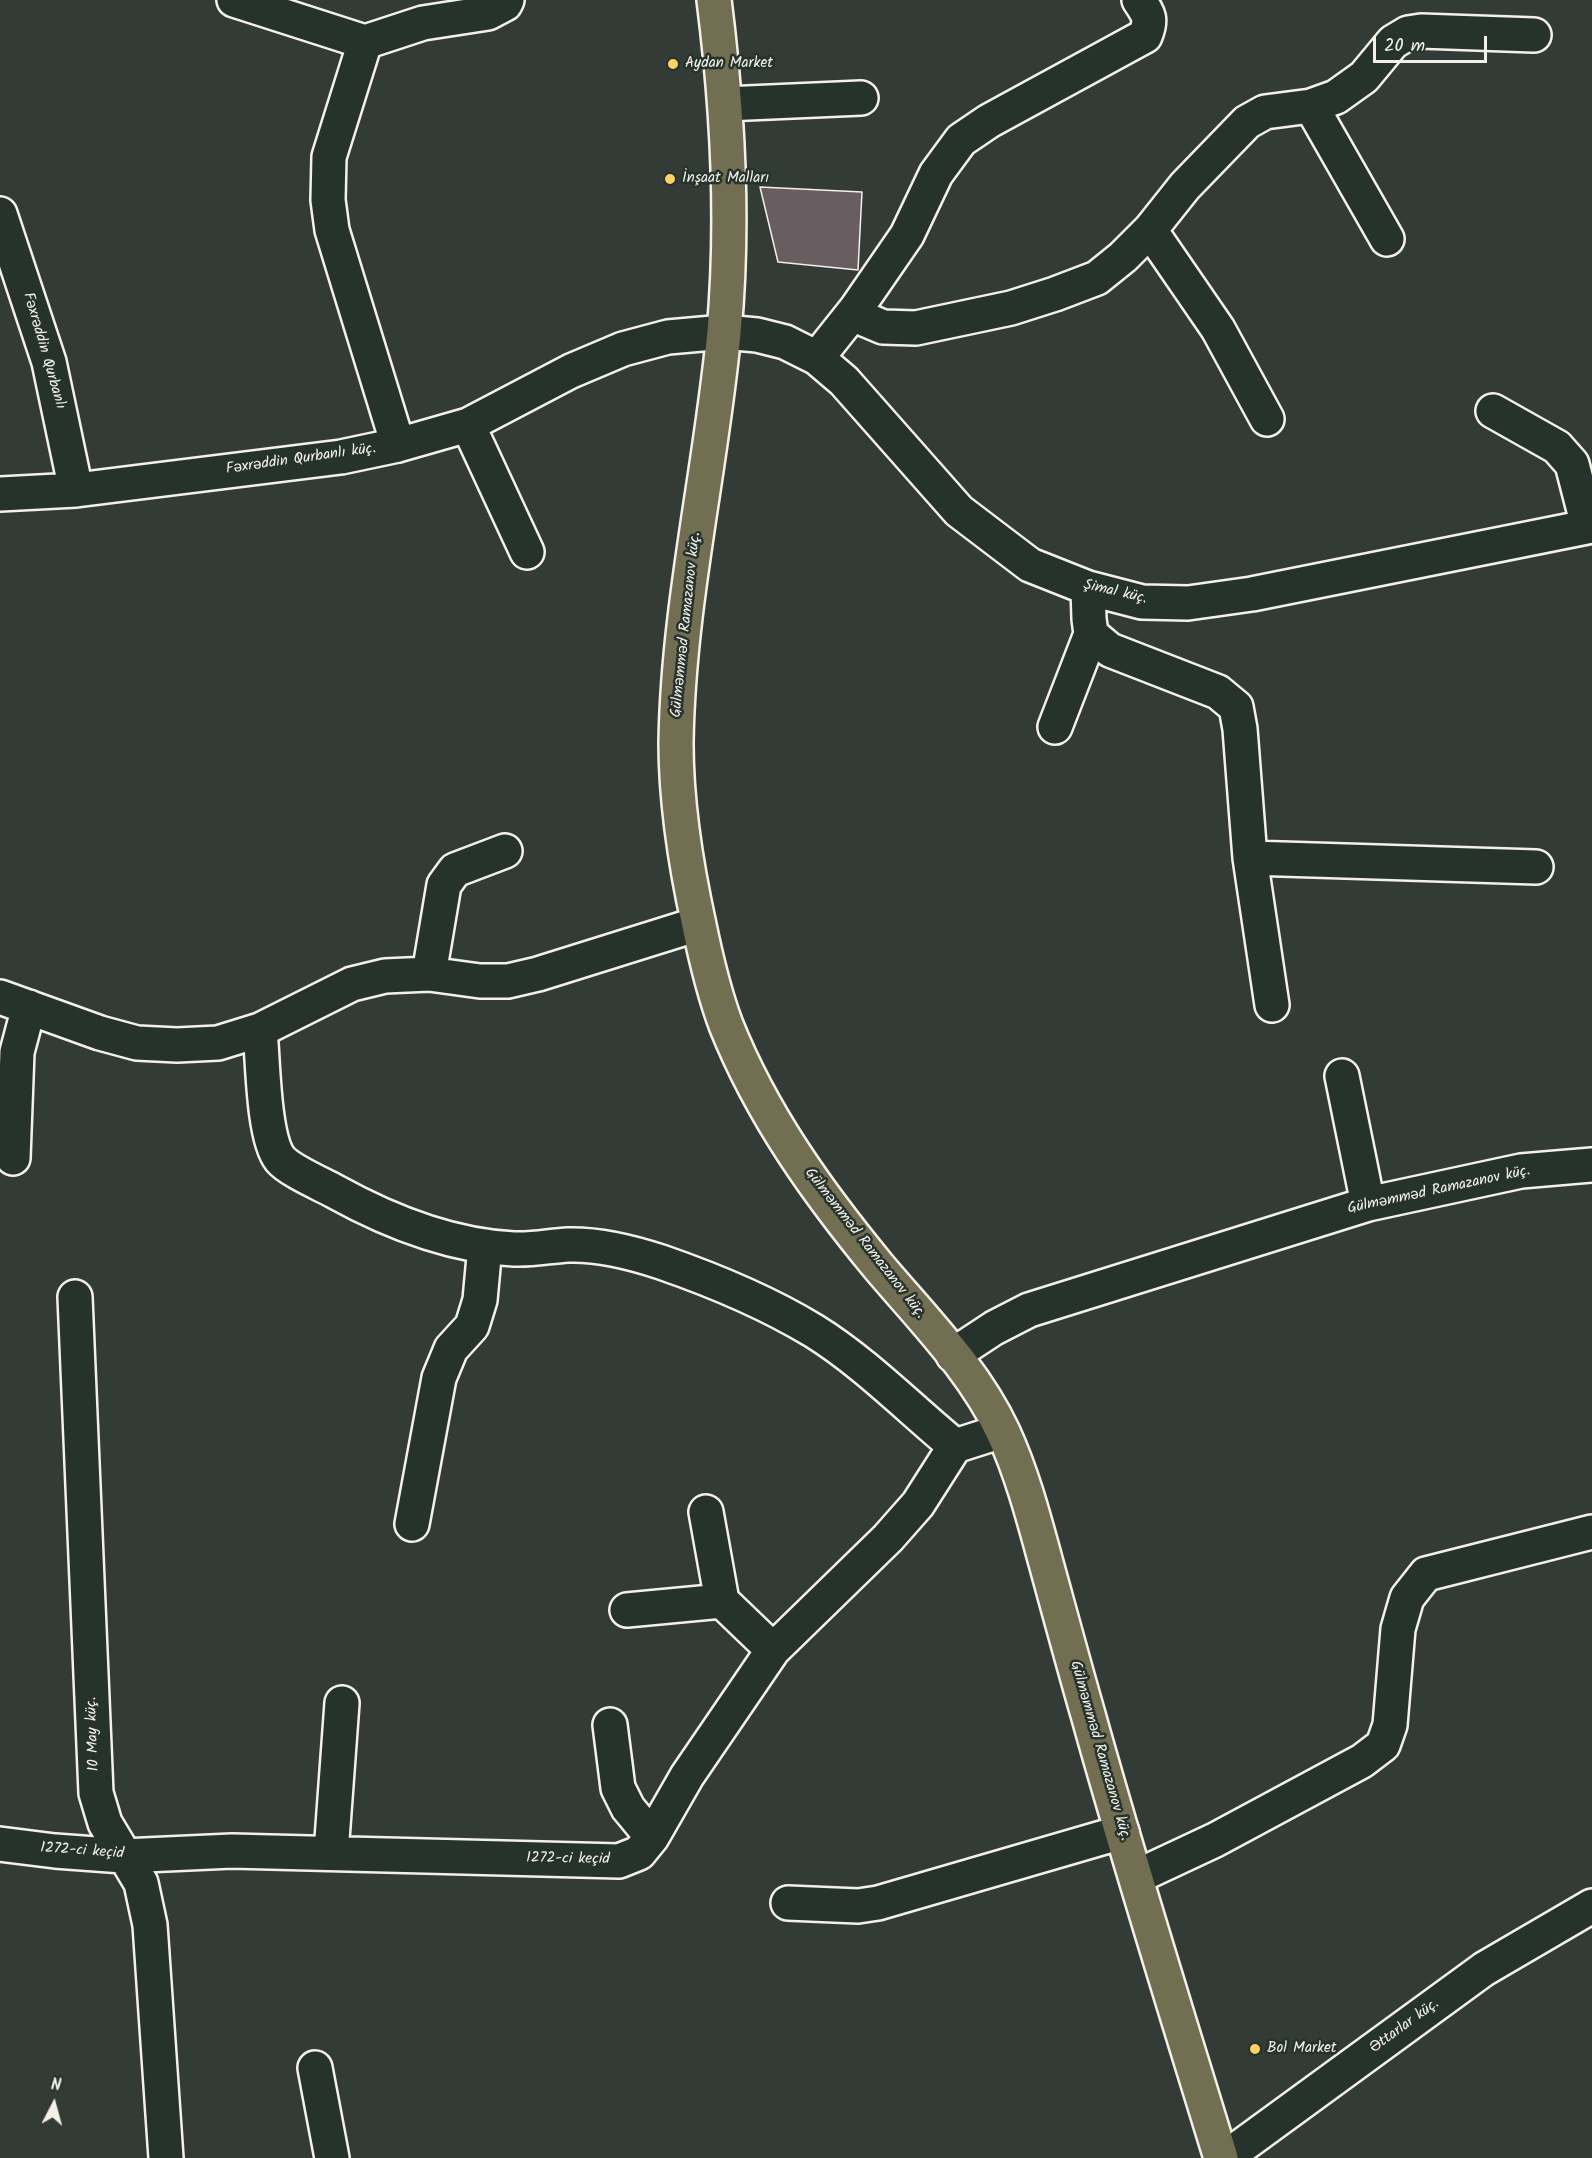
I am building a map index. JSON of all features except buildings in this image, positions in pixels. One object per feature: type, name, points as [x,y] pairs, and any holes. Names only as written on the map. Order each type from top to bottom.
[{"type":"main road","name":"Gülməmməd Ramazanov küç.","points":[[714,0],[725,104],[729,180],[724,332],[684,625],[676,747],[681,828],[698,924],[713,985],[725,1021],[742,1062],[774,1121],[835,1213],[977,1386],[1002,1431],[1035,1522],[1122,1832],[1221,2158]]},
{"type":"street","points":[[234,0],[365,42],[423,23],[488,13],[505,4],[507,0]]},
{"type":"street","points":[[817,358],[856,309],[907,235],[936,174],[961,140],[989,121],[1145,36],[1150,25],[1148,14],[1139,0]]},
{"type":"street","points":[[856,309],[864,319],[883,327],[916,328],[1011,308],[1097,278],[1123,257],[1150,230],[1185,186],[1247,122],[1265,112],[1311,106],[1336,97],[1364,77],[1393,42],[1408,33],[1421,31],[1534,35]]},
{"type":"street","points":[[365,42],[329,158],[328,200],[332,230],[398,445]]},
{"type":"street","points":[[725,104],[861,98]]},
{"type":"street","points":[[1311,106],[1388,239]]},
{"type":"street","name":"Fəxrəddin Qurbanlı","points":[[0,214],[49,362],[76,490]]},
{"type":"street","points":[[1150,230],[1218,329],[1266,419]]},
{"type":"street","name":"Fəxrəddin Qurbanlı küç.","points":[[0,494],[76,490],[341,457],[398,445],[468,425],[572,371],[623,349],[668,338],[724,332]]},
{"type":"street","name":"Şimal küç.","points":[[724,332],[757,335],[785,342],[817,358],[851,389],[959,511],[1030,565],[1088,588],[1142,602],[1188,603],[1252,594],[1590,526]]},
{"type":"street","points":[[1493,411],[1557,447],[1572,464],[1590,526]]},
{"type":"street","points":[[468,425],[527,552]]},
{"type":"street","points":[[1055,727],[1091,634],[1088,588]]},
{"type":"street","points":[[1091,634],[1110,650],[1218,692],[1236,707],[1240,729],[1250,858],[1272,1005]]},
{"type":"street","points":[[429,974],[444,885],[455,870],[504,851]]},
{"type":"street","points":[[1250,858],[1536,867]]},
{"type":"street","points":[[13,1158],[17,1052],[14,1002],[100,1033],[137,1043],[177,1045],[218,1043],[260,1030],[352,984],[385,976],[429,974],[480,981],[508,981],[538,974],[698,924]]},
{"type":"street","points":[[260,1030],[269,1134],[280,1159],[353,1202],[431,1234],[485,1246],[516,1249],[570,1245],[611,1247],[660,1262],[726,1286],[814,1332],[887,1386],[955,1446],[1002,1431]]},
{"type":"street","points":[[1342,1076],[1368,1204]]},
{"type":"street","name":"Gülməmməd Ramazanov küç.","points":[[953,1355],[994,1328],[1029,1310],[1368,1204],[1521,1171],[1592,1165]]},
{"type":"street","points":[[412,1524],[439,1378],[451,1350],[472,1326],[480,1300],[485,1246]]},
{"type":"street","name":"10 May küç.","points":[[75,1297],[96,1793],[105,1823],[141,1883],[150,1925],[166,2158]]},
{"type":"street","name":"1272-ci keçid","points":[[0,1844],[123,1856],[232,1851],[619,1861],[639,1853],[652,1837],[687,1776],[773,1650],[888,1538],[918,1504],[955,1446]]},
{"type":"street","points":[[706,1512],[722,1601],[773,1650]]},
{"type":"street","points":[[1136,1877],[1215,1840],[1362,1761],[1383,1744],[1390,1725],[1398,1629],[1407,1598],[1426,1574],[1592,1532]]},
{"type":"street","points":[[627,1610],[722,1601]]},
{"type":"street","points":[[331,1853],[342,1703]]},
{"type":"street","points":[[610,1725],[618,1788],[628,1808],[652,1837]]},
{"type":"street","points":[[788,1903],[858,1906],[878,1903],[1122,1832]]},
{"type":"street","name":"Əttarlar küç.","points":[[1225,2158],[1485,1969],[1592,1906]]},
{"type":"street","points":[[315,2068],[332,2158]]},
{"type":"place","name":"Aydan Market","points":[[673,64]]},
{"type":"place","name":"İnşaat Malları","points":[[670,179]]},
{"type":"place","name":"Bol Market","points":[[1255,2049]]}]
